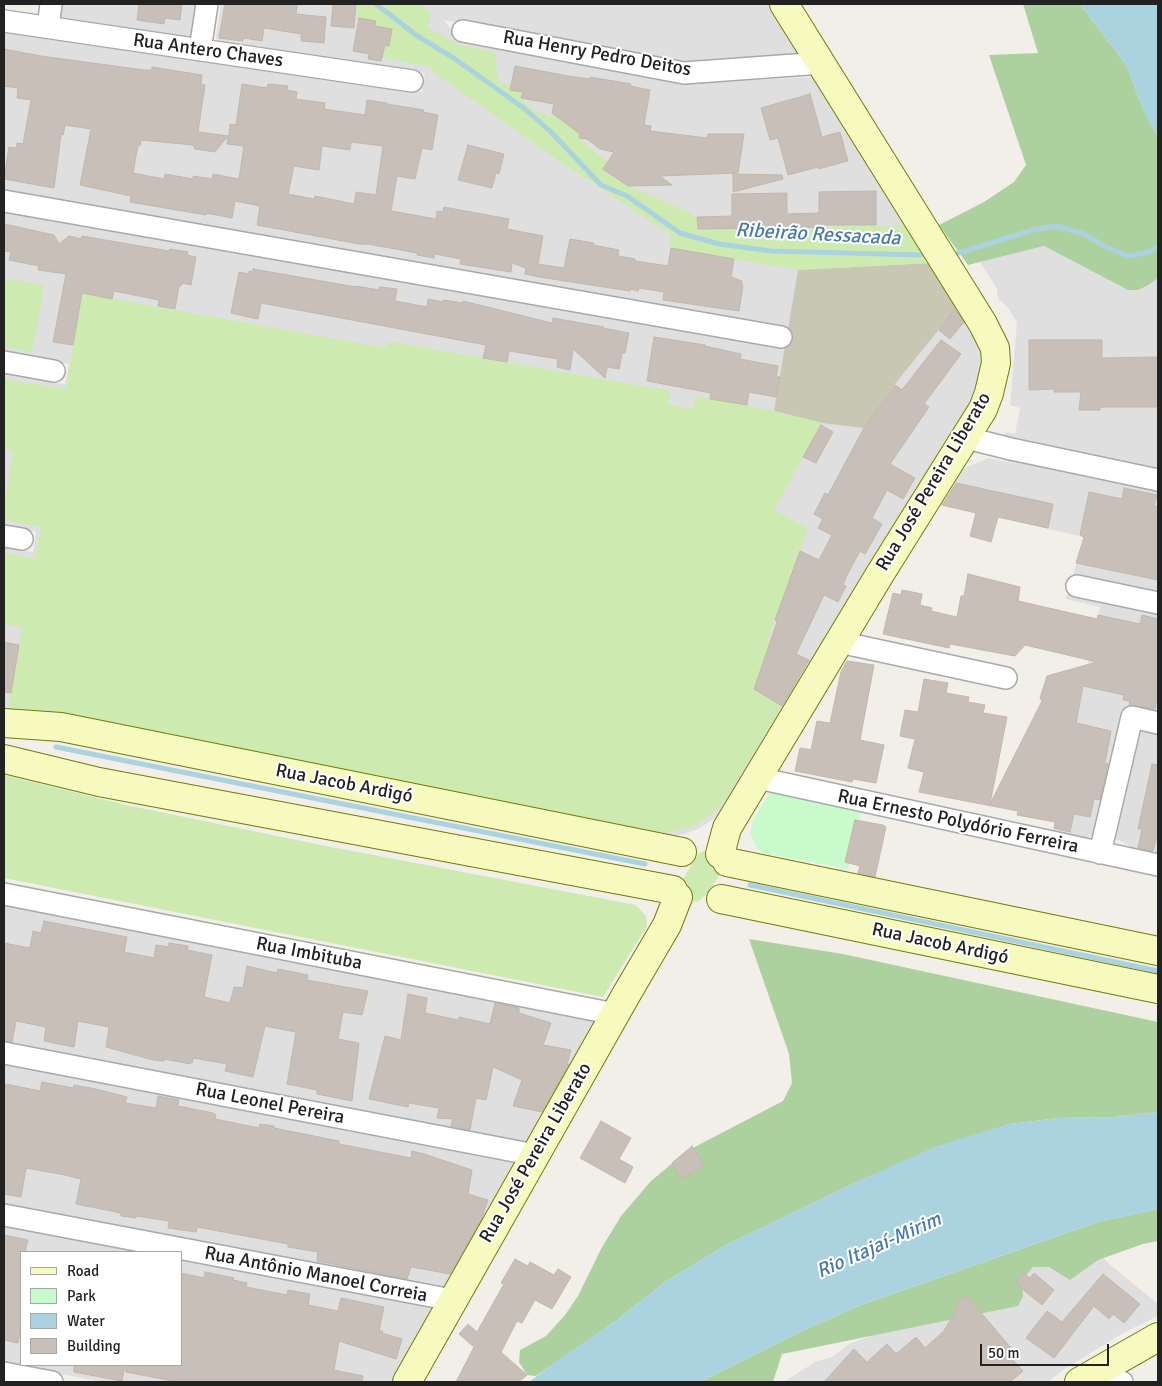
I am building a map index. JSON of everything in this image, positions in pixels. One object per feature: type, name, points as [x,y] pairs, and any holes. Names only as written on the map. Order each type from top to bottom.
[{"type":"main road","name":"Rua José Pereira Liberato","points":[[407,1382],[667,925],[692,898],[670,873],[676,858],[711,849],[758,778],[983,408],[990,393],[996,363],[995,348],[983,324],[784,4]]},
{"type":"main road","name":"Rua Jacob Ardigó","points":[[4,723],[61,727],[711,849],[1158,951]]},
{"type":"main road","name":"Rua Jacob Ardigó","points":[[4,759],[99,782],[1158,989]]},
{"type":"main road","points":[[692,898],[729,885],[731,877],[711,849]]},
{"type":"main road","points":[[1084,1379],[1158,1337]]},
{"type":"street","points":[[48,27],[51,4]]},
{"type":"street","points":[[200,50],[207,4]]},
{"type":"street","name":"Rua Antero Chaves","points":[[4,20],[412,81]]},
{"type":"street","name":"Rua Henry Pedro Deitos","points":[[463,31],[684,73],[822,63]]},
{"type":"street","points":[[4,201],[781,337]]},
{"type":"street","points":[[4,362],[54,371]]},
{"type":"street","points":[[964,437],[1011,449],[1158,480]]},
{"type":"street","points":[[1077,586],[1158,603]]},
{"type":"street","points":[[839,642],[1006,678]]},
{"type":"street","points":[[1100,853],[1132,717],[1158,723]]},
{"type":"street","name":"Rua Ernesto Polydório Ferreira","points":[[758,778],[1158,865]]},
{"type":"street","name":"Rua Imbituba","points":[[4,894],[615,1014]]},
{"type":"street","name":"Rua Leonel Pereira","points":[[4,1053],[536,1155]]},
{"type":"street","name":"Rua Antônio Manoel Correia","points":[[4,1215],[452,1300]]},
{"type":"street","points":[[4,1373],[52,1382]]},
{"type":"street","points":[[1084,1379],[1122,1382]]},
{"type":"shaded area","points":[[59,4],[207,4],[194,39],[62,19],[59,18]]},
{"type":"shaded area","points":[[221,4],[773,4],[804,54],[683,66],[443,20],[459,38],[693,83],[816,77],[986,348],[985,379],[723,812],[700,828],[685,834],[665,837],[4,716],[4,547],[33,552],[36,532],[4,526],[4,373],[65,384],[69,364],[4,352],[4,209],[783,347],[786,327],[4,192],[4,32],[422,92],[425,73],[221,43],[216,38]]},
{"type":"shaded area","points":[[1044,246],[1128,290],[1138,290],[1158,278],[1158,854],[1136,850],[1119,840],[1098,835],[1084,838],[1053,831],[1100,607],[1066,599],[1084,537],[942,505],[963,470],[969,466],[989,458],[1008,462],[1012,445],[1003,443],[1005,432],[1015,434],[1020,408],[1010,405],[1017,323],[1007,306],[1000,301],[997,289],[980,262]]},
{"type":"shaded area","points":[[930,263],[958,306],[894,385],[864,428],[822,423],[774,411],[798,270]]},
{"type":"shaded area","points":[[4,903],[594,1017],[598,1022],[526,1145],[4,1044]]},
{"type":"shaded area","points":[[4,1064],[512,1163],[517,1169],[445,1290],[4,1206]]},
{"type":"shaded area","points":[[4,1224],[146,1251],[20,1251],[20,1366],[182,1366],[182,1258],[433,1306],[437,1311],[397,1382],[103,1382],[4,1363]]},
{"type":"shaded area","points":[[1100,1253],[1108,1263],[1158,1304],[1158,1316],[1125,1332],[1066,1368],[1048,1382],[888,1382],[882,1377],[878,1382],[784,1382],[815,1362],[832,1357],[849,1344],[901,1325],[1009,1280],[1034,1267]]},
{"type":"green space","points":[[358,4],[419,4],[431,13],[427,27],[457,44],[494,52],[499,82],[511,85],[511,90],[521,92],[523,89],[521,98],[525,104],[551,118],[552,113],[580,134],[579,138],[607,162],[604,169],[626,185],[689,212],[715,232],[715,229],[905,225],[930,263],[798,270],[669,248],[671,235],[561,162],[434,73],[430,67],[382,58],[384,45],[388,46],[375,26],[357,17]]},
{"type":"green space","points":[[1023,4],[1080,4],[1126,65],[1145,113],[1158,137],[1158,278],[1138,290],[1128,290],[1044,246],[968,265],[939,225],[984,202],[1014,182],[1026,165],[989,55],[1038,53]]},
{"type":"green space","points":[[4,278],[44,285],[32,352],[4,347]]},
{"type":"green space","points":[[82,291],[87,294],[386,348],[387,341],[670,391],[668,404],[693,409],[696,396],[774,411],[822,423],[774,510],[808,528],[768,639],[771,641],[782,706],[721,806],[698,824],[682,830],[660,832],[71,717],[8,712],[22,628],[4,624],[4,553],[35,559],[41,527],[4,520],[4,507],[13,451],[4,449],[4,379],[66,389]]},
{"type":"green space","points":[[4,775],[126,805],[321,845],[636,905],[646,916],[647,926],[603,997],[4,878]]},
{"type":"green space","points":[[771,790],[862,808],[848,869],[762,853],[755,845],[750,834],[753,820]]},
{"type":"green space","points":[[699,853],[709,853],[723,870],[708,892],[698,902],[691,901],[681,882]]},
{"type":"green space","points":[[749,939],[843,954],[1158,1022],[1158,1112],[1114,1117],[1059,1118],[1009,1124],[865,1178],[724,1246],[665,1282],[617,1320],[536,1376],[527,1375],[519,1362],[520,1350],[546,1336],[565,1315],[578,1296],[601,1249],[621,1216],[651,1181],[687,1151],[783,1101],[792,1083],[789,1054]]},
{"type":"green space","points":[[1158,1209],[1158,1241],[1143,1244],[1098,1260],[1070,1280],[1049,1267],[1033,1267],[1022,1280],[1023,1296],[1018,1306],[782,1354],[773,1382],[700,1382],[804,1330],[861,1305],[1098,1222]]},
{"type":"water","points":[[1080,4],[1158,4],[1158,137],[1145,113],[1126,65]]},
{"type":"water","name":"Rio Itajaí-Mirim","points":[[1158,1112],[1158,1209],[1098,1222],[861,1305],[804,1330],[700,1382],[529,1382],[617,1320],[665,1282],[724,1246],[865,1178],[937,1146],[1009,1124],[1059,1118],[1114,1117]]},
{"type":"building","points":[[139,4],[182,4],[180,20],[165,18],[164,24],[137,20]]},
{"type":"building","points":[[225,4],[297,4],[296,14],[326,17],[324,43],[301,41],[301,34],[264,28],[262,41],[244,38],[243,41],[219,38]]},
{"type":"building","points":[[333,4],[356,4],[354,28],[331,26]]},
{"type":"building","points":[[359,18],[376,21],[375,26],[392,29],[389,46],[385,45],[381,61],[368,59],[369,54],[353,51]]},
{"type":"building","points":[[4,49],[144,70],[152,70],[152,67],[202,75],[201,84],[205,85],[198,132],[229,136],[230,124],[236,125],[242,84],[267,88],[268,84],[288,86],[287,90],[297,92],[296,99],[325,103],[324,109],[365,115],[367,100],[424,110],[423,112],[438,115],[432,150],[422,148],[415,179],[397,176],[391,211],[436,219],[437,211],[443,212],[444,207],[509,219],[507,229],[543,236],[538,264],[564,268],[570,239],[619,250],[618,256],[635,259],[635,261],[668,266],[671,248],[734,259],[731,277],[742,281],[743,286],[739,311],[663,300],[664,292],[639,288],[638,291],[630,289],[630,291],[539,277],[525,274],[526,268],[512,263],[511,272],[460,264],[461,259],[435,254],[434,258],[417,255],[417,253],[257,225],[260,206],[235,201],[232,218],[130,202],[131,196],[80,185],[91,129],[65,125],[63,135],[61,134],[54,188],[4,179],[9,147],[16,148],[17,143],[23,144],[31,100],[17,98],[18,88],[4,86]],"holes":[[[228,136],[227,144],[244,146],[239,179],[213,174],[212,179],[193,176],[193,179],[165,174],[164,179],[133,173],[138,145],[140,146],[141,140],[193,145],[195,149],[215,152]],[[351,142],[383,146],[376,195],[356,192],[354,204],[315,196],[314,199],[288,194],[294,166],[319,170],[322,146],[350,150]]]},
{"type":"building","points":[[515,66],[568,76],[590,79],[590,77],[631,84],[630,86],[650,90],[644,125],[651,126],[650,131],[707,138],[708,134],[744,134],[738,173],[660,176],[672,185],[628,186],[603,169],[614,152],[600,149],[587,139],[579,138],[580,134],[552,113],[554,104],[521,98],[523,92],[510,90]]},
{"type":"building","points":[[810,94],[822,137],[840,132],[848,161],[788,175],[778,138],[770,140],[761,108]]},
{"type":"building","points":[[468,145],[504,154],[499,174],[496,173],[492,188],[458,180]]},
{"type":"building","points":[[733,174],[782,175],[783,179],[733,192]]},
{"type":"building","points":[[876,191],[876,225],[698,229],[697,217],[732,216],[732,194],[787,193],[787,214],[819,213],[819,192]]},
{"type":"building","points":[[4,224],[54,235],[59,244],[69,236],[81,239],[82,236],[169,251],[170,249],[188,252],[187,255],[196,257],[191,285],[182,283],[179,286],[175,309],[158,306],[159,300],[114,291],[112,299],[82,293],[73,345],[53,342],[66,274],[38,270],[39,266],[9,260],[11,252],[4,251]]},
{"type":"building","points":[[253,269],[356,287],[379,290],[380,287],[397,289],[395,301],[427,307],[428,299],[443,302],[444,300],[463,303],[463,301],[552,323],[553,318],[629,333],[619,369],[607,367],[605,378],[573,349],[570,370],[557,367],[558,359],[509,351],[507,362],[483,358],[486,345],[261,303],[258,319],[231,313],[239,272],[249,274],[249,271],[253,272]]},
{"type":"building","points":[[955,309],[964,322],[950,339],[939,330]]},
{"type":"building","points":[[654,337],[705,345],[741,354],[740,359],[778,366],[776,377],[780,377],[776,397],[749,392],[747,405],[710,399],[711,393],[647,381]]},
{"type":"building","points":[[941,340],[961,354],[924,404],[929,407],[890,464],[915,478],[903,499],[887,490],[872,518],[882,524],[865,554],[860,551],[847,575],[843,585],[846,586],[838,602],[824,595],[796,654],[809,660],[782,706],[754,689],[777,622],[775,620],[800,551],[819,560],[832,535],[818,528],[823,519],[814,514],[825,493],[828,495],[864,428],[895,385],[902,390]]},
{"type":"building","points":[[1029,340],[1102,340],[1102,358],[1158,357],[1158,407],[1100,407],[1100,410],[1079,410],[1081,392],[1054,392],[1054,389],[1029,390]]},
{"type":"building","points":[[821,425],[833,432],[816,463],[803,457]]},
{"type":"building","points":[[956,483],[1053,504],[1048,528],[998,517],[991,542],[970,536],[976,513],[942,505]]},
{"type":"building","points":[[1124,488],[1157,495],[1154,506],[1158,507],[1158,580],[1076,563],[1084,537],[1080,535],[1089,492],[1122,499]]},
{"type":"building","points":[[968,574],[1020,587],[1018,601],[1097,619],[1098,615],[1140,624],[1142,615],[1158,619],[1158,703],[1156,702],[1155,709],[1129,705],[1130,701],[1123,700],[1124,695],[1083,686],[1076,723],[1111,731],[1105,763],[1108,764],[1100,800],[1094,799],[1090,817],[1074,814],[1070,832],[1054,828],[1055,822],[1017,815],[1018,811],[919,792],[924,772],[908,768],[915,739],[900,736],[905,710],[918,712],[924,679],[948,683],[946,693],[969,697],[968,702],[985,705],[983,713],[1007,717],[990,804],[1042,701],[1040,698],[1047,676],[1097,662],[1025,645],[1015,656],[950,644],[949,648],[883,634],[893,593],[901,595],[902,590],[922,594],[920,605],[932,608],[931,611],[957,617],[961,596],[964,596]]},
{"type":"building","points":[[4,642],[19,645],[11,693],[4,692]]},
{"type":"building","points":[[847,661],[874,665],[860,740],[884,745],[876,783],[853,779],[852,782],[795,771],[800,748],[811,750],[817,721],[830,723],[841,672]]},
{"type":"building","points":[[1152,764],[1158,765],[1158,832],[1153,851],[1138,848],[1142,829],[1138,829]]},
{"type":"building","points":[[855,820],[886,827],[875,877],[858,873],[860,866],[845,862]]},
{"type":"building","points":[[44,921],[127,937],[124,952],[154,958],[156,945],[168,947],[169,943],[188,946],[187,950],[212,955],[204,997],[230,1003],[234,987],[243,988],[247,966],[277,973],[278,969],[308,975],[307,980],[368,991],[362,1015],[343,1012],[338,1039],[359,1043],[352,1101],[317,1094],[317,1090],[287,1084],[296,1032],[265,1026],[253,1077],[225,1071],[227,1064],[193,1058],[190,1064],[164,1059],[164,1061],[153,1060],[106,1047],[109,1027],[78,1021],[74,1047],[44,1041],[46,1027],[16,1021],[12,1042],[4,1041],[4,943],[30,948],[33,931],[41,933]]},
{"type":"building","points":[[408,994],[427,998],[425,1013],[458,1020],[459,1017],[490,1024],[495,1003],[519,1008],[519,1013],[551,1023],[543,1045],[571,1050],[567,1064],[569,1064],[542,1112],[513,1106],[522,1080],[493,1067],[486,1100],[476,1098],[470,1130],[451,1126],[453,1119],[437,1118],[439,1108],[409,1103],[408,1107],[369,1099],[385,1036],[401,1040]]},
{"type":"building","points":[[42,1082],[73,1088],[74,1085],[96,1089],[127,1097],[125,1103],[156,1108],[158,1096],[179,1100],[178,1106],[213,1113],[216,1115],[215,1119],[259,1128],[260,1124],[274,1126],[274,1128],[339,1141],[339,1144],[411,1158],[412,1151],[424,1154],[472,1170],[468,1194],[488,1200],[481,1220],[450,1274],[411,1267],[407,1279],[317,1261],[318,1252],[288,1247],[288,1244],[197,1227],[196,1232],[168,1228],[169,1221],[136,1216],[136,1218],[121,1216],[121,1213],[76,1204],[81,1179],[65,1175],[26,1168],[21,1197],[4,1194],[4,1094],[6,1084],[40,1091]]},
{"type":"building","points":[[601,1121],[631,1138],[619,1159],[633,1167],[625,1183],[580,1158]]},
{"type":"building","points":[[692,1146],[705,1165],[681,1179],[672,1163]]},
{"type":"building","points":[[4,1235],[28,1240],[25,1251],[20,1251],[20,1332],[18,1343],[4,1340]]},
{"type":"building","points":[[515,1259],[528,1266],[530,1262],[554,1275],[558,1269],[571,1277],[552,1309],[535,1300],[522,1323],[517,1321],[501,1352],[527,1375],[519,1382],[456,1382],[474,1347],[459,1334],[468,1324],[477,1332],[504,1284],[501,1283]]},
{"type":"building","points":[[205,1272],[234,1278],[233,1280],[247,1283],[246,1287],[287,1295],[288,1290],[310,1294],[308,1305],[338,1311],[341,1298],[384,1307],[379,1331],[402,1339],[396,1359],[339,1341],[334,1370],[363,1376],[362,1382],[178,1382],[126,1372],[126,1366],[182,1366],[182,1273],[204,1278]]},
{"type":"building","points":[[1024,1273],[1030,1278],[1034,1273],[1054,1290],[1042,1305],[1015,1283]]},
{"type":"building","points":[[1103,1274],[1140,1304],[1124,1323],[1113,1314],[1109,1319],[1094,1306],[1054,1358],[1026,1338],[1047,1311],[1062,1322]]},
{"type":"building","points":[[966,1295],[1011,1348],[1006,1352],[1023,1371],[1010,1382],[824,1382],[854,1349],[867,1362],[887,1344],[896,1354],[916,1337],[925,1348],[943,1332],[958,1308],[955,1303]]},
{"type":"building","points":[[74,1366],[125,1366],[122,1381],[74,1372]]},
{"type":"waterway","name":"Ribeirão Ressacada","points":[[376,4],[416,35],[455,59],[525,109],[551,132],[601,185],[627,196],[680,233],[719,244],[771,251],[920,255]]},
{"type":"waterway","name":"Ribeirão Ressacada","points":[[958,253],[1033,230],[1056,226],[1084,234],[1106,247],[1128,256],[1149,252],[1158,247]]},
{"type":"waterway","points":[[56,747],[645,864]]},
{"type":"waterway","points":[[750,885],[1158,971]]}]
